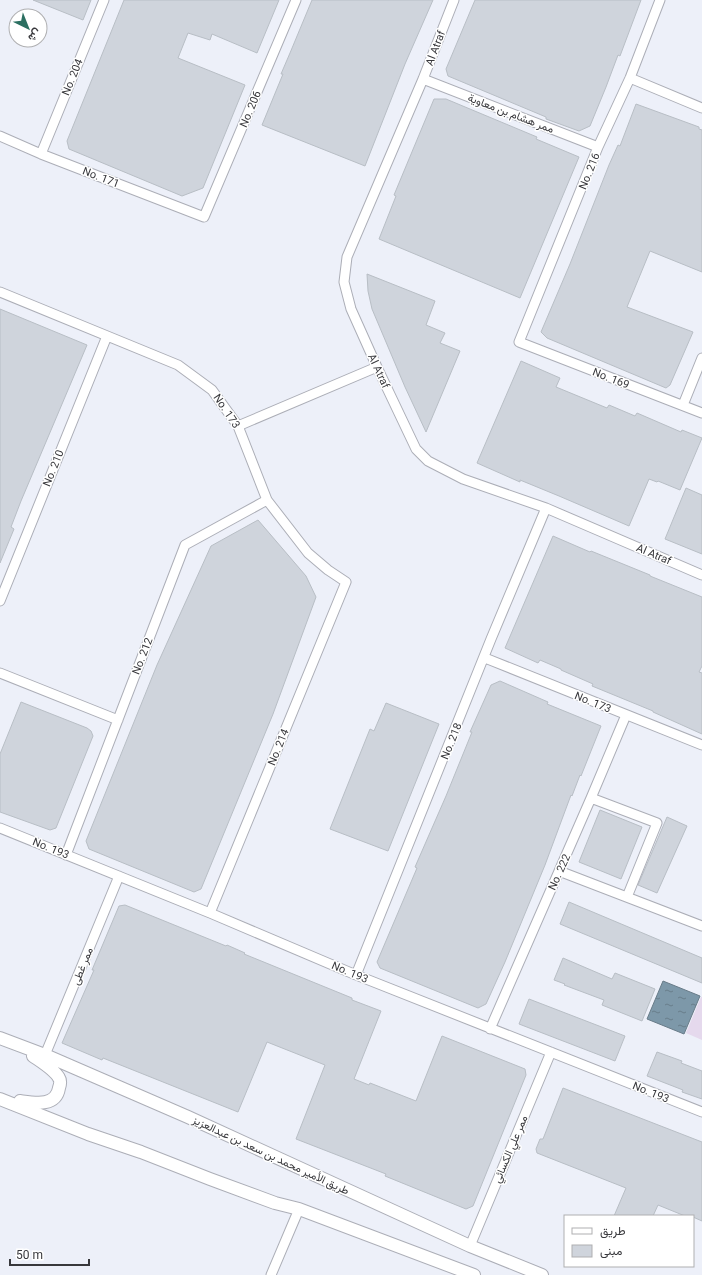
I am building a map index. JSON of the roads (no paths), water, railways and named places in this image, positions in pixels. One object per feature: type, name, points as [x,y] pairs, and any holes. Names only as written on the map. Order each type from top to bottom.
[{"type":"main road","name":"طريق الأمير محمد بن سعد بن عبدالعزيز","points":[[4,1039],[188,1117],[470,1246],[542,1275]]},
{"type":"main road","points":[[0,1099],[37,1104],[44,1103],[54,1098],[59,1091],[60,1084],[59,1078],[46,1065],[4,1039]]},
{"type":"main road","points":[[0,1099],[88,1134],[141,1152],[275,1203],[299,1209],[474,1275]]},
{"type":"street","name":"No. 204","points":[[41,154],[104,0]]},
{"type":"street","name":"No. 206","points":[[204,217],[296,0]]},
{"type":"street","name":"Al Atraf","points":[[454,0],[423,79],[347,257],[344,282],[351,309],[416,449],[428,461],[463,479],[546,508],[702,575]]},
{"type":"street","name":"No. 216","points":[[519,342],[598,147],[630,78],[660,0]]},
{"type":"street","points":[[630,78],[702,108]]},
{"type":"street","name":"ممر هشام بن معاوية","points":[[423,79],[598,147]]},
{"type":"street","name":"No. 171","points":[[0,136],[41,154],[204,217]]},
{"type":"street","name":"No. 173","points":[[0,292],[178,365],[212,390],[238,426],[267,500],[308,553],[328,570],[346,582]]},
{"type":"street","name":"No. 210","points":[[0,600],[106,336]]},
{"type":"street","name":"No. 169","points":[[519,342],[702,413]]},
{"type":"street","points":[[683,405],[702,358]]},
{"type":"street","points":[[238,426],[377,367]]},
{"type":"street","name":"No. 212","points":[[66,855],[185,545],[267,500]]},
{"type":"street","name":"No. 218","points":[[356,975],[546,508]]},
{"type":"street","name":"No. 214","points":[[210,913],[346,582]]},
{"type":"street","name":"No. 173","points":[[485,658],[702,745]]},
{"type":"street","points":[[0,673],[118,720]]},
{"type":"street","name":"No. 222","points":[[490,1029],[626,715]]},
{"type":"street","points":[[591,798],[657,823],[627,897]]},
{"type":"street","name":"No. 193","points":[[0,828],[210,913],[356,975],[702,1112]]},
{"type":"street","points":[[559,871],[702,926]]},
{"type":"street","name":"ممر غطى","points":[[45,1056],[119,876]]},
{"type":"street","name":"ممر علي الكسائي","points":[[470,1246],[551,1052]]},
{"type":"street","points":[[271,1275],[299,1209]]},
{"type":"water","points":[[663,981],[700,996],[684,1034],[647,1019]]}]
